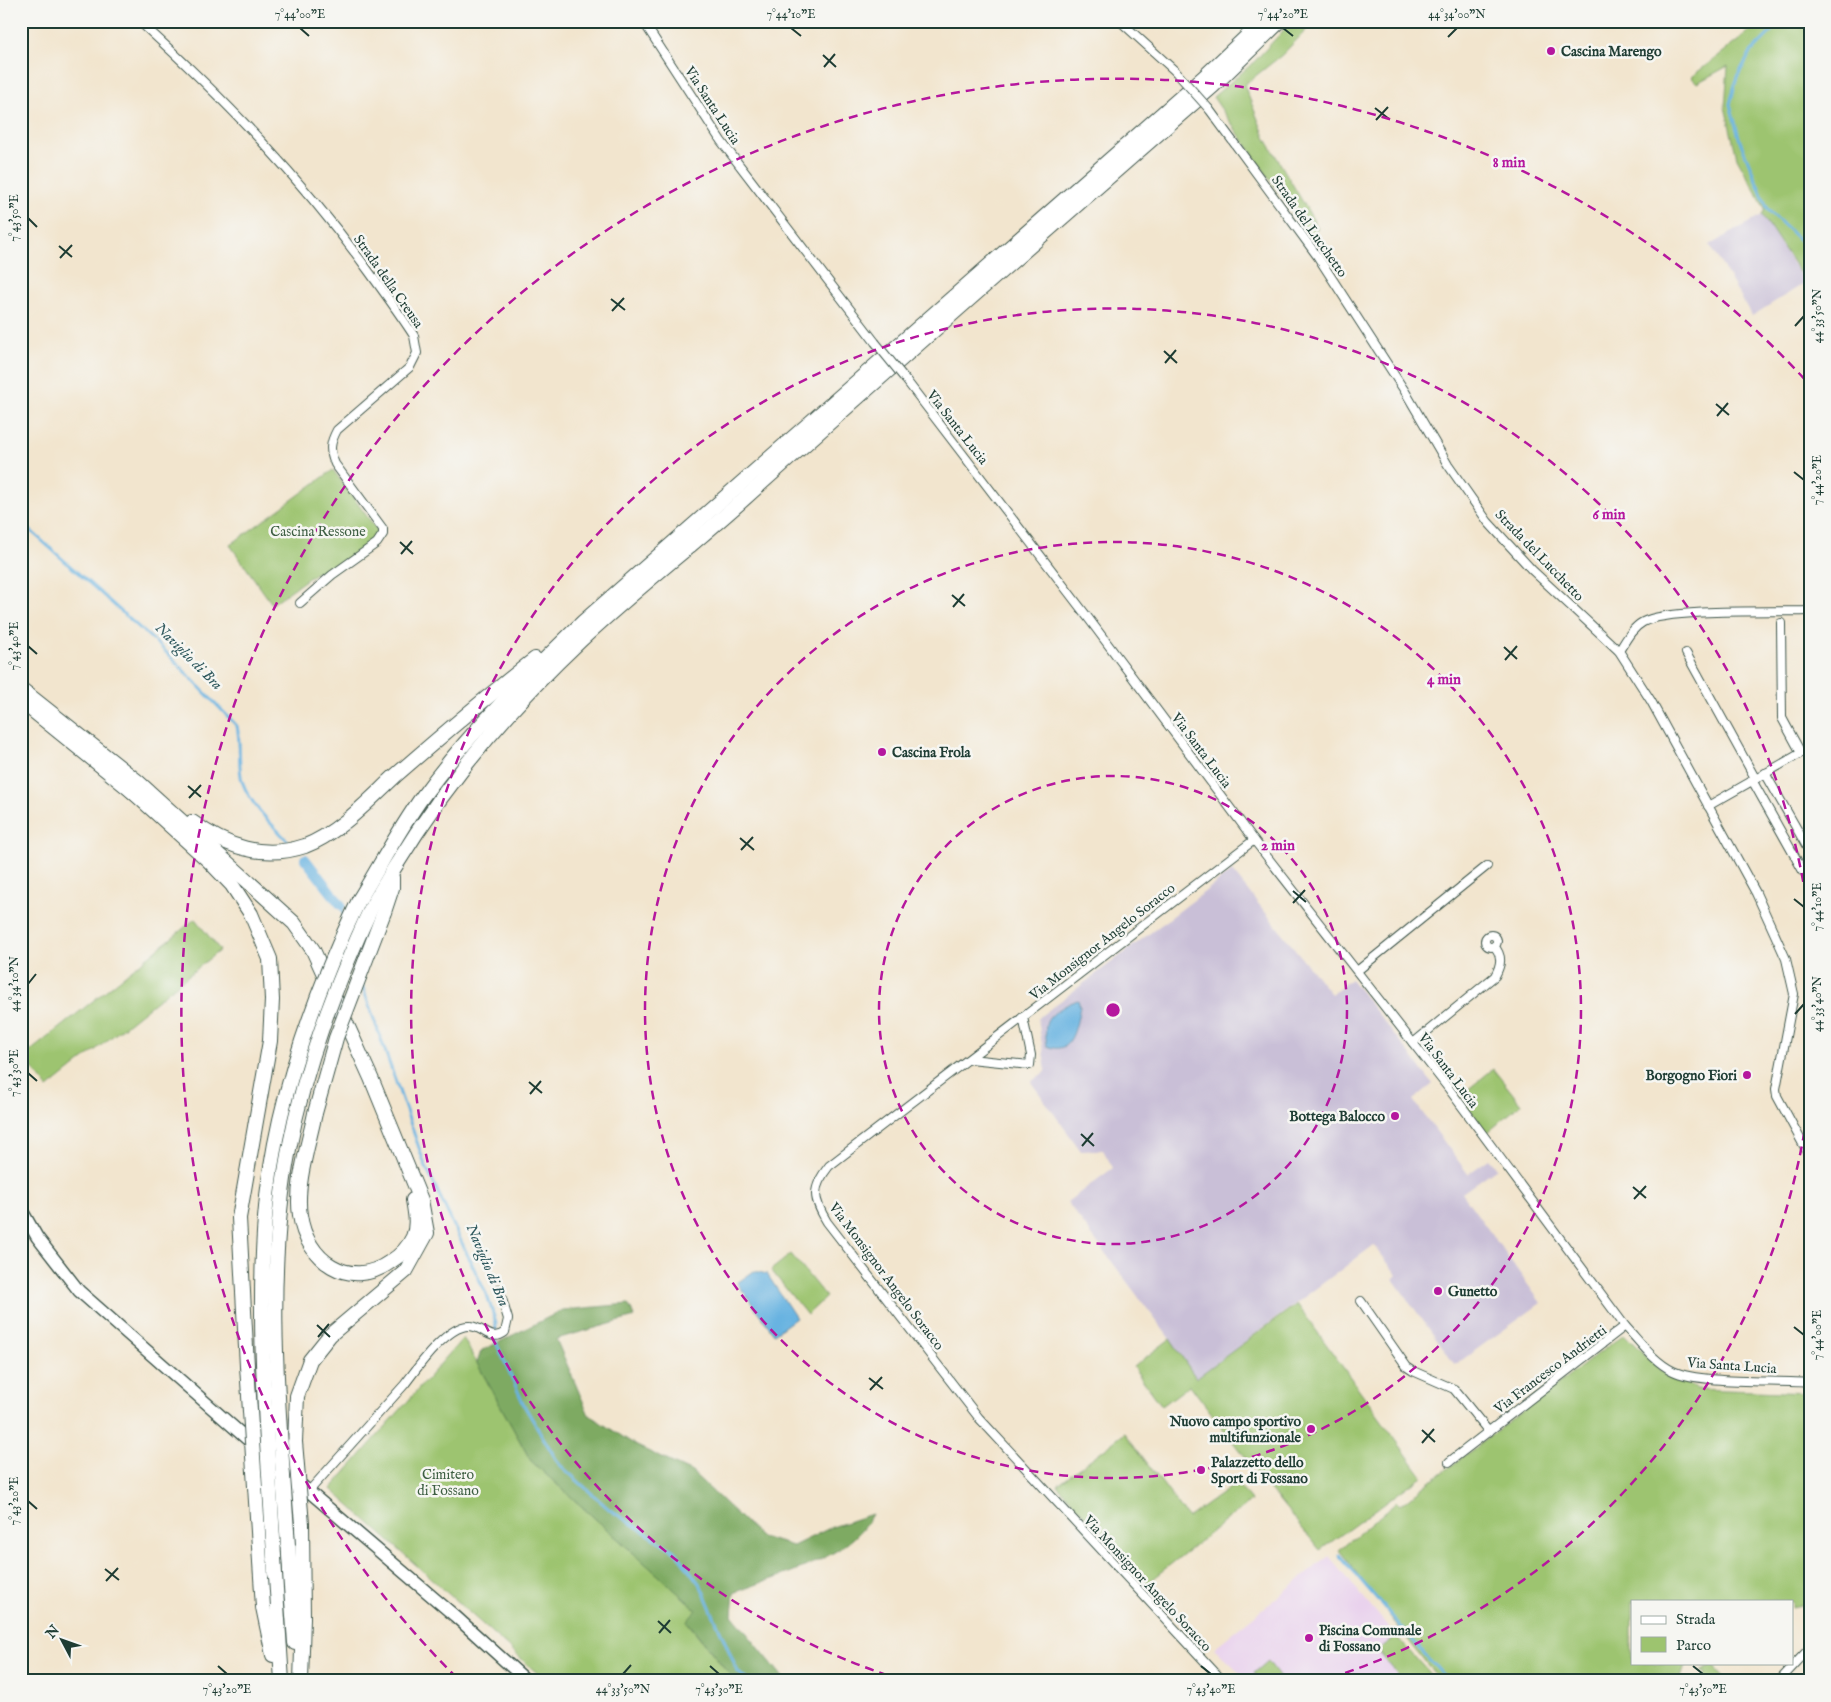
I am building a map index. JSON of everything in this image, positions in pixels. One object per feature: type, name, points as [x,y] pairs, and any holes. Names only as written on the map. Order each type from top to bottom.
[{"type":"highway","points":[[281,1681],[263,1366],[262,1297],[265,1217],[283,1110],[298,1054],[314,1004],[359,900],[422,797],[450,761],[499,705],[583,622],[1204,77],[1263,21]]},
{"type":"highway","points":[[408,1167],[416,1219],[413,1236],[401,1255],[384,1267],[359,1275],[344,1272],[331,1265],[310,1247],[303,1234],[299,1213],[300,1191],[315,1113],[336,1038],[392,869],[461,768],[511,710],[581,639],[701,538],[1199,98],[1280,21]]},
{"type":"highway","points":[[21,701],[134,786],[220,841],[248,850],[285,851],[317,841],[356,811],[512,677],[583,622]]},
{"type":"highway","points":[[21,689],[294,923],[309,943],[371,1078],[408,1167],[426,1217],[426,1233],[417,1254],[406,1271],[330,1335],[310,1360],[297,1396],[296,1442],[302,1524],[303,1618],[299,1681]]},
{"type":"highway","points":[[134,786],[232,885],[251,914],[270,959],[272,1000],[270,1041],[239,1218],[262,1607],[281,1681]]},
{"type":"highway","points":[[299,1681],[278,1394],[276,1304],[280,1211],[289,1149],[309,1065],[343,969],[378,909]]},
{"type":"main road","points":[[21,1209],[37,1237],[79,1291],[308,1491],[455,1616],[527,1681]]},
{"type":"street","name":"Strada della Creusa","points":[[139,21],[232,107],[272,151],[340,231],[414,336],[417,353],[410,367],[337,430],[330,443],[330,453],[335,464],[383,529],[383,534],[377,543],[332,575],[300,603]]},
{"type":"street","name":"Via Santa Lucia","points":[[643,21],[721,141],[1079,605],[1254,840],[1413,1043],[1626,1326],[1662,1365],[1683,1375],[1694,1378],[1810,1383]]},
{"type":"street","name":"Strada del Lucchetto","points":[[1120,21],[1175,71],[1209,109],[1318,258],[1406,393],[1448,465],[1488,522],[1532,570],[1619,651],[1651,701],[1756,892],[1786,959],[1794,994],[1776,1089],[1777,1096],[1809,1154]]},
{"type":"street","points":[[1619,651],[1636,627],[1644,621],[1657,617],[1684,614],[1810,611]]},
{"type":"street","points":[[1781,623],[1782,718],[1801,753]]},
{"type":"street","points":[[1686,653],[1803,871],[1810,867]]},
{"type":"street","points":[[1708,806],[1810,748]]},
{"type":"street","points":[[1765,773],[1810,852]]},
{"type":"street","name":"Via Monsignor Angelo Soracco","points":[[1223,1681],[979,1418],[827,1222],[818,1206],[816,1189],[828,1166],[1254,840]]},
{"type":"street","points":[[1357,971],[1487,866]]},
{"type":"street","points":[[1413,1043],[1495,976],[1501,961],[1500,954],[1494,946]]},
{"type":"street","points":[[970,1059],[1030,1065],[1031,1055],[1023,1018]]},
{"type":"street","points":[[308,1491],[394,1397],[419,1365],[448,1335],[460,1328],[471,1326],[491,1336],[500,1336],[505,1332],[508,1319],[499,1289]]},
{"type":"street","name":"Via Francesco Andrietti","points":[[1361,1301],[1407,1366],[1413,1371],[1454,1389],[1489,1432]]},
{"type":"street","name":"Via Francesco Andrietti","points":[[1449,1462],[1626,1326]]},
{"type":"street","points":[[1779,1681],[1808,1654]]},
{"type":"shaded area","points":[[1762,215],[1805,283],[1752,316],[1710,245]]},
{"type":"shaded area","points":[[1232,871],[1331,994],[1351,979],[1433,1084],[1413,1100],[1468,1174],[1489,1159],[1497,1168],[1462,1193],[1541,1303],[1455,1365],[1393,1279],[1397,1275],[1374,1245],[1196,1378],[1170,1339],[1067,1202],[1113,1168],[1103,1150],[1081,1151],[1031,1082],[1046,1071],[1038,1018]]},
{"type":"shaded area","points":[[1329,1556],[1396,1636],[1378,1650],[1400,1678],[1397,1681],[1249,1681],[1214,1648]]},
{"type":"green space","points":[[1292,21],[1315,21],[1282,55],[1244,85],[1266,139],[1318,228],[1309,236],[1213,97],[1254,62]]},
{"type":"green space","points":[[1758,21],[1810,21],[1810,288],[1762,215],[1765,209],[1737,158],[1725,107],[1728,66],[1697,83],[1691,77],[1744,36]]},
{"type":"green space","name":"Cascina Ressone","points":[[333,470],[380,534],[331,571],[326,574],[317,572],[272,604],[230,545]]},
{"type":"green space","points":[[195,919],[220,950],[48,1088],[23,1057]]},
{"type":"green space","points":[[1493,1069],[1521,1104],[1487,1133],[1460,1096]]},
{"type":"green space","points":[[791,1254],[826,1297],[807,1315],[771,1270]]},
{"type":"green space","points":[[628,1304],[635,1317],[556,1339],[589,1415],[637,1446],[692,1472],[761,1537],[793,1546],[832,1527],[872,1514],[862,1530],[848,1543],[830,1554],[811,1564],[734,1593],[732,1615],[786,1681],[735,1681],[687,1621],[697,1610],[531,1461],[477,1363],[481,1351],[563,1310]]},
{"type":"green space","name":"Nuovo campo sportivo multifunzionale","points":[[1297,1304],[1422,1476],[1320,1550],[1255,1471],[1190,1385],[1162,1406],[1133,1367],[1170,1339],[1196,1378]]},
{"type":"green space","points":[[1624,1334],[1660,1370],[1697,1389],[1810,1393],[1810,1604],[1794,1608],[1794,1600],[1631,1600],[1631,1664],[1686,1664],[1680,1681],[1440,1681],[1339,1550],[1397,1502],[1400,1505]]},
{"type":"green space","name":"Cimitero di Fossano","points":[[463,1338],[531,1461],[697,1610],[687,1622],[735,1681],[546,1681],[331,1489]]},
{"type":"green space","points":[[1125,1433],[1188,1518],[1237,1483],[1251,1501],[1147,1583],[1057,1485]]},
{"type":"green space","points":[[1396,1636],[1436,1681],[1397,1681],[1400,1677],[1377,1650]]},
{"type":"green space","points":[[1268,1661],[1283,1681],[1260,1681],[1254,1673]]},
{"type":"green space","points":[[1711,1664],[1727,1681],[1703,1681],[1706,1672],[1701,1671]]},
{"type":"water","points":[[1078,1000],[1080,1006],[1077,1022],[1068,1043],[1063,1047],[1056,1048],[1047,1046],[1046,1025],[1050,1017]]},
{"type":"water","points":[[754,1271],[767,1274],[796,1318],[774,1334],[737,1283]]},
{"type":"waterway","points":[[1775,21],[1771,32],[1751,52],[1737,77],[1730,104],[1740,141],[1768,210],[1810,250]]},
{"type":"waterway","name":"Naviglio di Bra","points":[[21,522],[162,648],[237,726],[242,781],[250,798],[261,813],[287,840]]},
{"type":"waterway","name":"Naviglio di Bra","points":[[305,859],[341,905]]},
{"type":"waterway","name":"Naviglio di Bra","points":[[341,905],[345,921]]},
{"type":"waterway","name":"Naviglio di Bra","points":[[362,985],[425,1165],[488,1298],[496,1323],[495,1340],[525,1407],[559,1464],[610,1510],[676,1552],[701,1586],[738,1672],[748,1681]]},
{"type":"waterway","points":[[1339,1555],[1448,1681]]},
{"type":"place","name":"Cascina Marengo","points":[[1551,51]]},
{"type":"place","name":"Cascina Frola","points":[[882,752]]},
{"type":"place","name":"Borgogno Fiori","points":[[1747,1075]]},
{"type":"place","name":"Bottega Balocco","points":[[1395,1116]]},
{"type":"place","name":"Gunetto","points":[[1438,1291]]},
{"type":"place","name":"Nuovo campo sportivo multifunzionale","points":[[1311,1429]]},
{"type":"place","name":"Palazzetto dello Sport di Fossano","points":[[1201,1470]]},
{"type":"place","name":"Piscina Comunale di Fossano","points":[[1309,1638]]}]
